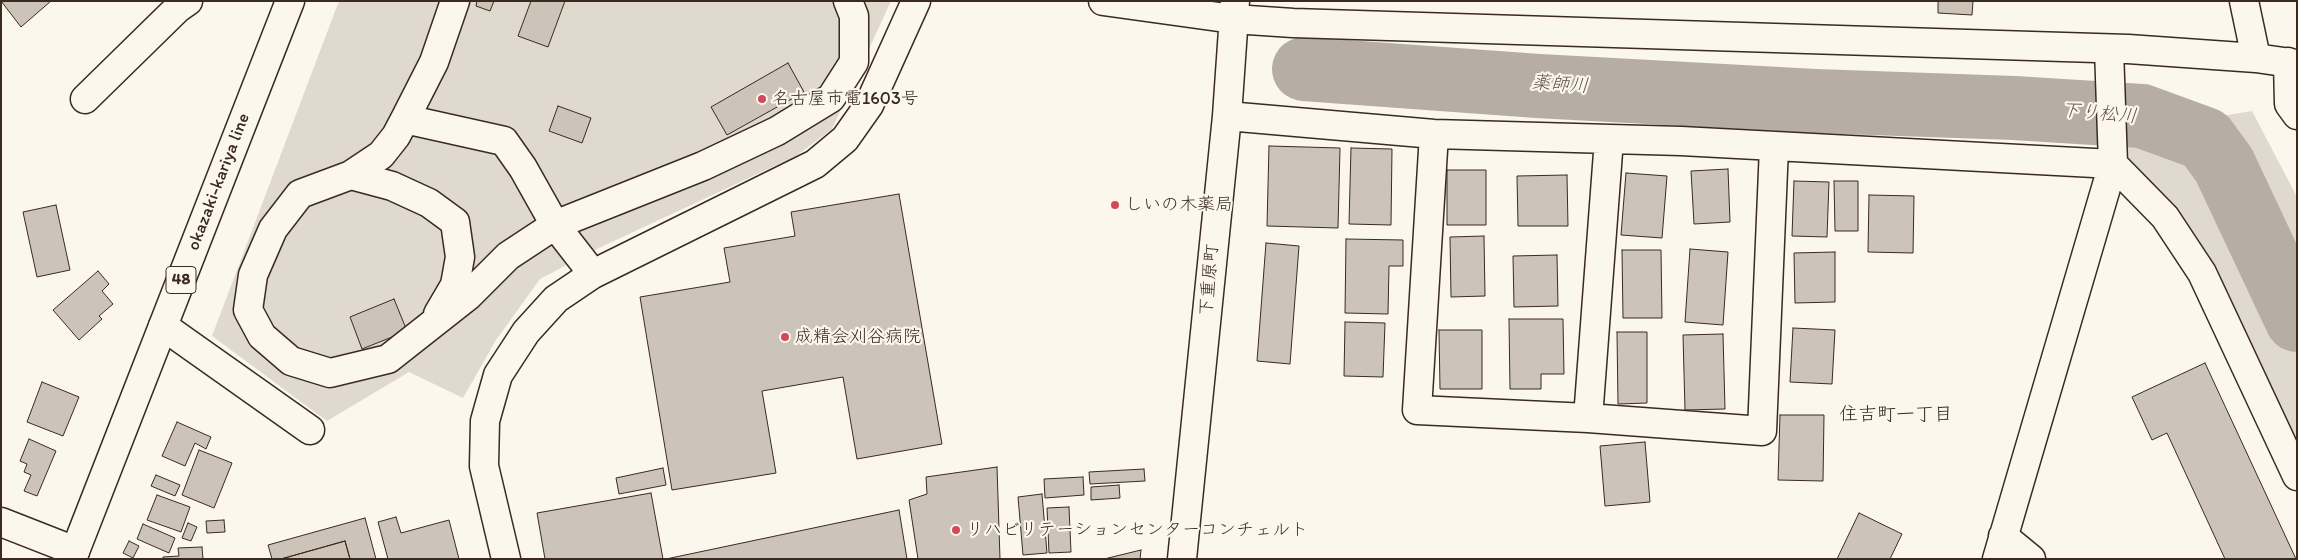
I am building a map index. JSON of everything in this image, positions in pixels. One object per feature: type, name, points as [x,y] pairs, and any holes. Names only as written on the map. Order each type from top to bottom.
[{"type":"street","points":[[85,99],[178,8],[188,1]]},
{"type":"street","name":"okazaki-kariya line","points":[[74,555],[290,1]]},
{"type":"street","points":[[455,1],[434,62],[396,136],[381,154],[351,175],[300,194],[273,229],[253,274],[248,310],[262,336],[291,361],[330,373],[388,359],[468,296],[508,256],[555,225],[703,166],[777,131],[831,98],[854,62],[854,16],[848,1]]},
{"type":"street","points":[[506,559],[484,466],[485,421],[498,375],[526,332],[556,299],[593,274],[815,164],[846,140],[869,105],[916,1]]},
{"type":"street","points":[[1103,1],[1234,10],[1293,23],[2109,49],[2256,58],[2292,63],[2289,104],[2297,115]]},
{"type":"street","points":[[2244,1],[2256,58]]},
{"type":"street","name":"下重原町","points":[[1182,559],[1227,116],[1234,10]]},
{"type":"street","points":[[2031,559],[2000,547],[2114,164],[2109,49]]},
{"type":"street","points":[[1227,116],[1434,134],[1681,141],[1774,148],[2114,164],[2166,217],[2202,273],[2297,476]]},
{"type":"street","points":[[405,119],[504,141],[523,168],[555,225],[593,274]]},
{"type":"street","points":[[1434,134],[1417,410],[1588,418],[1762,431],[1774,148]]},
{"type":"street","points":[[1588,418],[1609,140]]},
{"type":"street","points":[[351,175],[392,186],[429,203],[455,222],[460,257],[455,285],[431,326]]},
{"type":"street","points":[[163,326],[310,430]]},
{"type":"street","points":[[1,522],[74,555]]},
{"type":"shaded area","points":[[339,1],[891,1],[832,129],[796,156],[599,248],[540,279],[496,340],[463,398],[409,372],[327,421],[212,336]]},
{"type":"shaded area","points":[[2252,111],[2297,197],[2297,488],[2202,273],[2113,164],[2112,134]]},
{"type":"building","points":[[1,1],[51,1],[21,27]]},
{"type":"building","points":[[477,1],[494,1],[490,11],[476,6]]},
{"type":"building","points":[[531,1],[565,1],[548,47],[518,36]]},
{"type":"building","points":[[1938,1],[1973,1],[1972,15],[1938,13]]},
{"type":"building","points":[[788,63],[804,92],[727,135],[711,107]]},
{"type":"building","points":[[558,106],[591,118],[582,143],[549,131]]},
{"type":"building","points":[[1269,146],[1340,148],[1338,228],[1267,226]]},
{"type":"building","points":[[1351,148],[1392,149],[1391,225],[1349,224]]},
{"type":"building","points":[[1728,169],[1730,222],[1694,224],[1691,171]]},
{"type":"building","points":[[1447,170],[1486,170],[1486,225],[1447,225]]},
{"type":"building","points":[[1626,173],[1667,176],[1662,238],[1621,235]]},
{"type":"building","points":[[1567,175],[1568,226],[1518,226],[1517,176]]},
{"type":"building","points":[[1794,181],[1829,182],[1827,237],[1792,236]]},
{"type":"building","points":[[1834,181],[1858,181],[1858,231],[1835,231]]},
{"type":"building","name":"成精会刈谷病院","points":[[899,194],[942,444],[857,459],[843,377],[762,391],[776,473],[672,490],[640,297],[730,282],[724,248],[795,236],[791,212]]},
{"type":"building","points":[[1869,195],[1914,196],[1913,253],[1868,252]]},
{"type":"building","points":[[56,205],[70,270],[37,277],[23,212]]},
{"type":"building","points":[[1484,236],[1485,296],[1451,297],[1450,237]]},
{"type":"building","points":[[1346,239],[1403,240],[1403,266],[1389,266],[1388,314],[1345,313]]},
{"type":"building","points":[[1266,243],[1299,246],[1290,364],[1257,361]]},
{"type":"building","points":[[1690,249],[1728,252],[1723,325],[1685,322]]},
{"type":"building","points":[[1622,250],[1661,250],[1662,318],[1623,318]]},
{"type":"building","points":[[1835,252],[1835,302],[1795,303],[1794,253]]},
{"type":"building","points":[[1557,255],[1558,306],[1514,307],[1513,256]]},
{"type":"building","points":[[98,271],[109,284],[102,291],[113,304],[99,316],[102,319],[79,340],[53,310]]},
{"type":"building","points":[[394,299],[407,331],[362,349],[350,317]]},
{"type":"building","points":[[1509,319],[1563,319],[1564,374],[1541,374],[1541,389],[1510,389]]},
{"type":"building","points":[[1345,322],[1385,323],[1383,377],[1344,376]]},
{"type":"building","points":[[1793,328],[1835,330],[1832,384],[1790,382]]},
{"type":"building","points":[[1439,330],[1482,330],[1482,389],[1440,389]]},
{"type":"building","points":[[1617,332],[1647,332],[1647,403],[1618,404]]},
{"type":"building","points":[[1723,334],[1725,409],[1685,410],[1683,335]]},
{"type":"building","points":[[2205,363],[2296,559],[2225,559],[2167,433],[2152,440],[2132,397]]},
{"type":"building","points":[[42,382],[79,397],[63,436],[27,422]]},
{"type":"building","points":[[1780,415],[1824,415],[1823,481],[1778,480]]},
{"type":"building","points":[[177,422],[211,437],[206,449],[195,443],[185,466],[162,456]]},
{"type":"building","points":[[29,439],[56,451],[37,496],[24,491],[31,475],[24,472],[27,464],[20,461]]},
{"type":"building","points":[[1645,442],[1650,502],[1605,506],[1600,446]]},
{"type":"building","points":[[199,450],[232,463],[214,508],[182,495]]},
{"type":"building","name":"リハビリテーションセンターコンチェルト","points":[[997,467],[1000,559],[918,559],[909,500],[927,494],[926,477]]},
{"type":"building","points":[[663,468],[666,485],[619,494],[616,478]]},
{"type":"building","points":[[1144,469],[1145,481],[1090,484],[1089,472]]},
{"type":"building","points":[[156,475],[180,485],[175,496],[151,486]]},
{"type":"building","points":[[1083,477],[1084,495],[1045,498],[1044,479]]},
{"type":"building","points":[[1119,485],[1120,498],[1091,500],[1091,487]]},
{"type":"building","points":[[651,493],[663,559],[545,559],[537,513]]},
{"type":"building","points":[[1042,494],[1047,553],[1023,555],[1018,497]]},
{"type":"building","points":[[157,495],[190,507],[181,532],[147,520]]},
{"type":"building","points":[[1069,507],[1071,552],[1049,553],[1047,508]]},
{"type":"building","points":[[899,510],[907,559],[666,559]]},
{"type":"building","points":[[1859,513],[1902,534],[1890,559],[1837,559]]},
{"type":"building","points":[[396,517],[401,533],[449,520],[459,559],[388,559],[378,522]]},
{"type":"building","points":[[365,518],[376,559],[350,559],[345,541],[281,559],[272,559],[268,545]]},
{"type":"building","points":[[224,520],[225,532],[207,533],[206,521]]},
{"type":"building","points":[[188,523],[197,527],[191,541],[182,538]]},
{"type":"building","points":[[143,524],[175,538],[169,553],[137,539]]},
{"type":"building","points":[[129,541],[139,546],[133,558],[123,553]]},
{"type":"building","points":[[345,541],[350,559],[281,559]]},
{"type":"building","points":[[202,547],[203,559],[163,559],[163,557],[179,556],[178,548]]},
{"type":"building","points":[[1141,550],[1140,559],[1104,559]]},
{"type":"waterway","name":"下り松川","points":[[1304,69],[1538,86],[1815,101],[2014,108],[2142,116],[2205,139],[2224,165],[2297,320]]},
{"type":"place","name":"名古屋市電1603号","points":[[762,99]]},
{"type":"place","name":"しいの木薬局","points":[[1115,205]]},
{"type":"place","name":"成精会刈谷病院","points":[[785,337]]},
{"type":"place","name":"リハビリテーションセンターコンチェルト","points":[[956,530]]},
{"type":"district","name":"住吉町一丁目","points":[[1896,415]]},
{"type":"water label","name":"薬師川","points":[[1560,85]]}]
